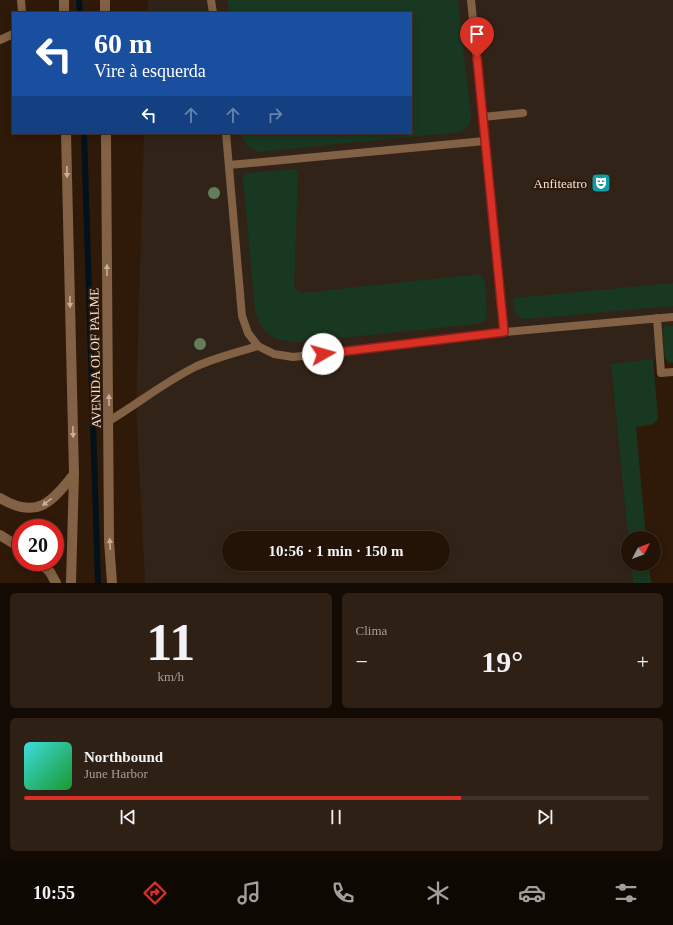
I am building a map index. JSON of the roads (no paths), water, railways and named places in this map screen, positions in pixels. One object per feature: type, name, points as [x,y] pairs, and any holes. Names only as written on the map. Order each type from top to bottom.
[{"type":"street","points":[[64,0],[64,12]]},
{"type":"street","points":[[105,0],[105,12]]},
{"type":"street","name":"AVENIDA OLOF PALME","points":[[66,134],[74,474],[72,583]]},
{"type":"street","name":"AVENIDA OLOF PALME","points":[[106,134],[109,541],[112,583]]},
{"type":"street","points":[[0,498],[10,504],[31,509],[39,508],[46,504],[63,488],[74,474]]},
{"type":"street","points":[[0,535],[12,542]]},
{"type":"street","points":[[49,571],[56,583]]},
{"type":"lane","points":[[21,0],[22,12]]},
{"type":"lane","points":[[211,0],[213,12]]},
{"type":"lane","points":[[471,0],[504,332]]},
{"type":"lane","points":[[0,40],[12,34]]},
{"type":"lane","points":[[483,117],[522,113]]},
{"type":"lane","points":[[226,134],[242,316],[248,332],[258,346],[274,354],[293,357],[504,332],[673,317]]},
{"type":"lane","points":[[229,165],[485,141]]},
{"type":"lane","points":[[657,318],[661,373],[673,372]]},
{"type":"lane","points":[[109,421],[197,366],[258,346]]},
{"type":"waterway","points":[[79,0],[80,12]]},
{"type":"waterway","points":[[84,134],[98,583]]},
{"type":"place","name":"Anfiteatro","points":[[601,183]]}]
